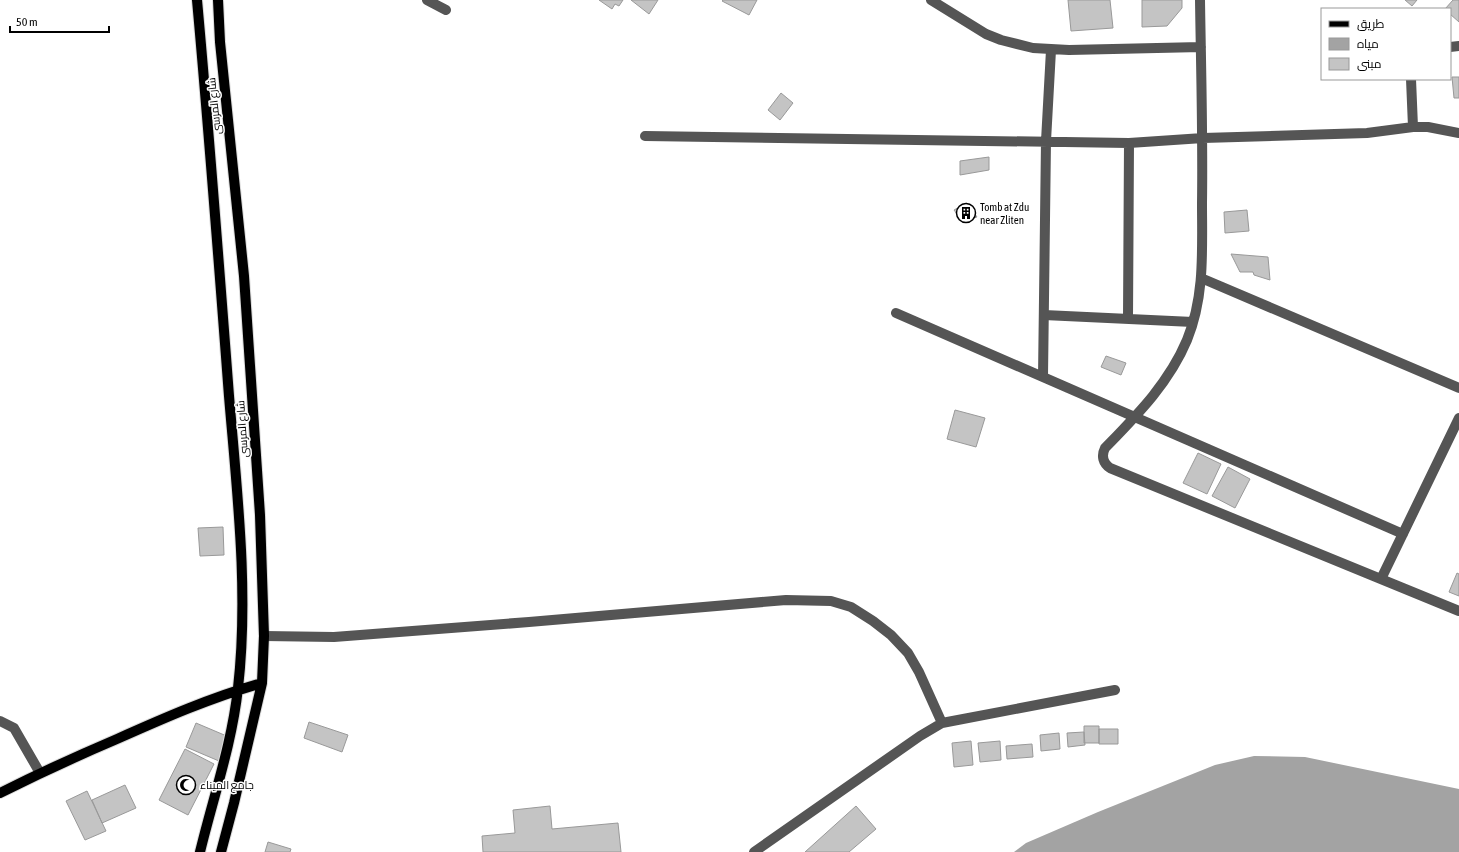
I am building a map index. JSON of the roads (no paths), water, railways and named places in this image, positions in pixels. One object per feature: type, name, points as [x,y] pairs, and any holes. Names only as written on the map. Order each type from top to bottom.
[{"type":"main road","name":"شارع المرسى","points":[[197,0],[209,129],[242,577],[242,644],[238,690],[231,734],[200,852]]},
{"type":"main road","name":"شارع المرسى","points":[[218,0],[220,42],[244,284],[260,514],[264,636],[262,683],[221,852]]},
{"type":"main road","points":[[0,793],[40,773],[161,719],[238,690],[262,683]]},
{"type":"street","points":[[427,0],[446,10]]},
{"type":"street","points":[[931,0],[986,34],[1017,45],[1051,50],[1201,47]]},
{"type":"street","points":[[1200,0],[1203,138],[1201,278],[1197,307],[1193,322],[1181,352],[1168,376],[1157,392],[1105,448],[1103,458],[1104,462],[1110,468],[1459,611]]},
{"type":"street","points":[[1043,377],[1046,141],[1051,50]]},
{"type":"street","points":[[1411,80],[1413,127]]},
{"type":"street","points":[[646,136],[1129,143],[1203,138],[1367,133],[1413,127],[1428,127],[1459,133]]},
{"type":"street","points":[[1128,319],[1129,143]]},
{"type":"street","points":[[1201,278],[1459,388]]},
{"type":"street","points":[[896,313],[1402,534]]},
{"type":"street","points":[[1044,315],[1193,322]]},
{"type":"street","points":[[1381,579],[1459,418]]},
{"type":"street","points":[[264,636],[334,637],[786,600],[830,601],[851,608],[873,621],[890,635],[908,654],[919,672],[942,723]]},
{"type":"street","points":[[754,852],[914,740],[942,723],[1115,690]]},
{"type":"street","points":[[0,721],[14,728],[40,773]]},
{"type":"water","points":[[1254,756],[1305,757],[1459,789],[1459,852],[1014,852],[1026,843],[1215,765]]},
{"type":"place","name":"Tomb at Zdu near Zliten","points":[[966,213]]},
{"type":"place","name":"جامع الميناء","points":[[186,785]]}]
